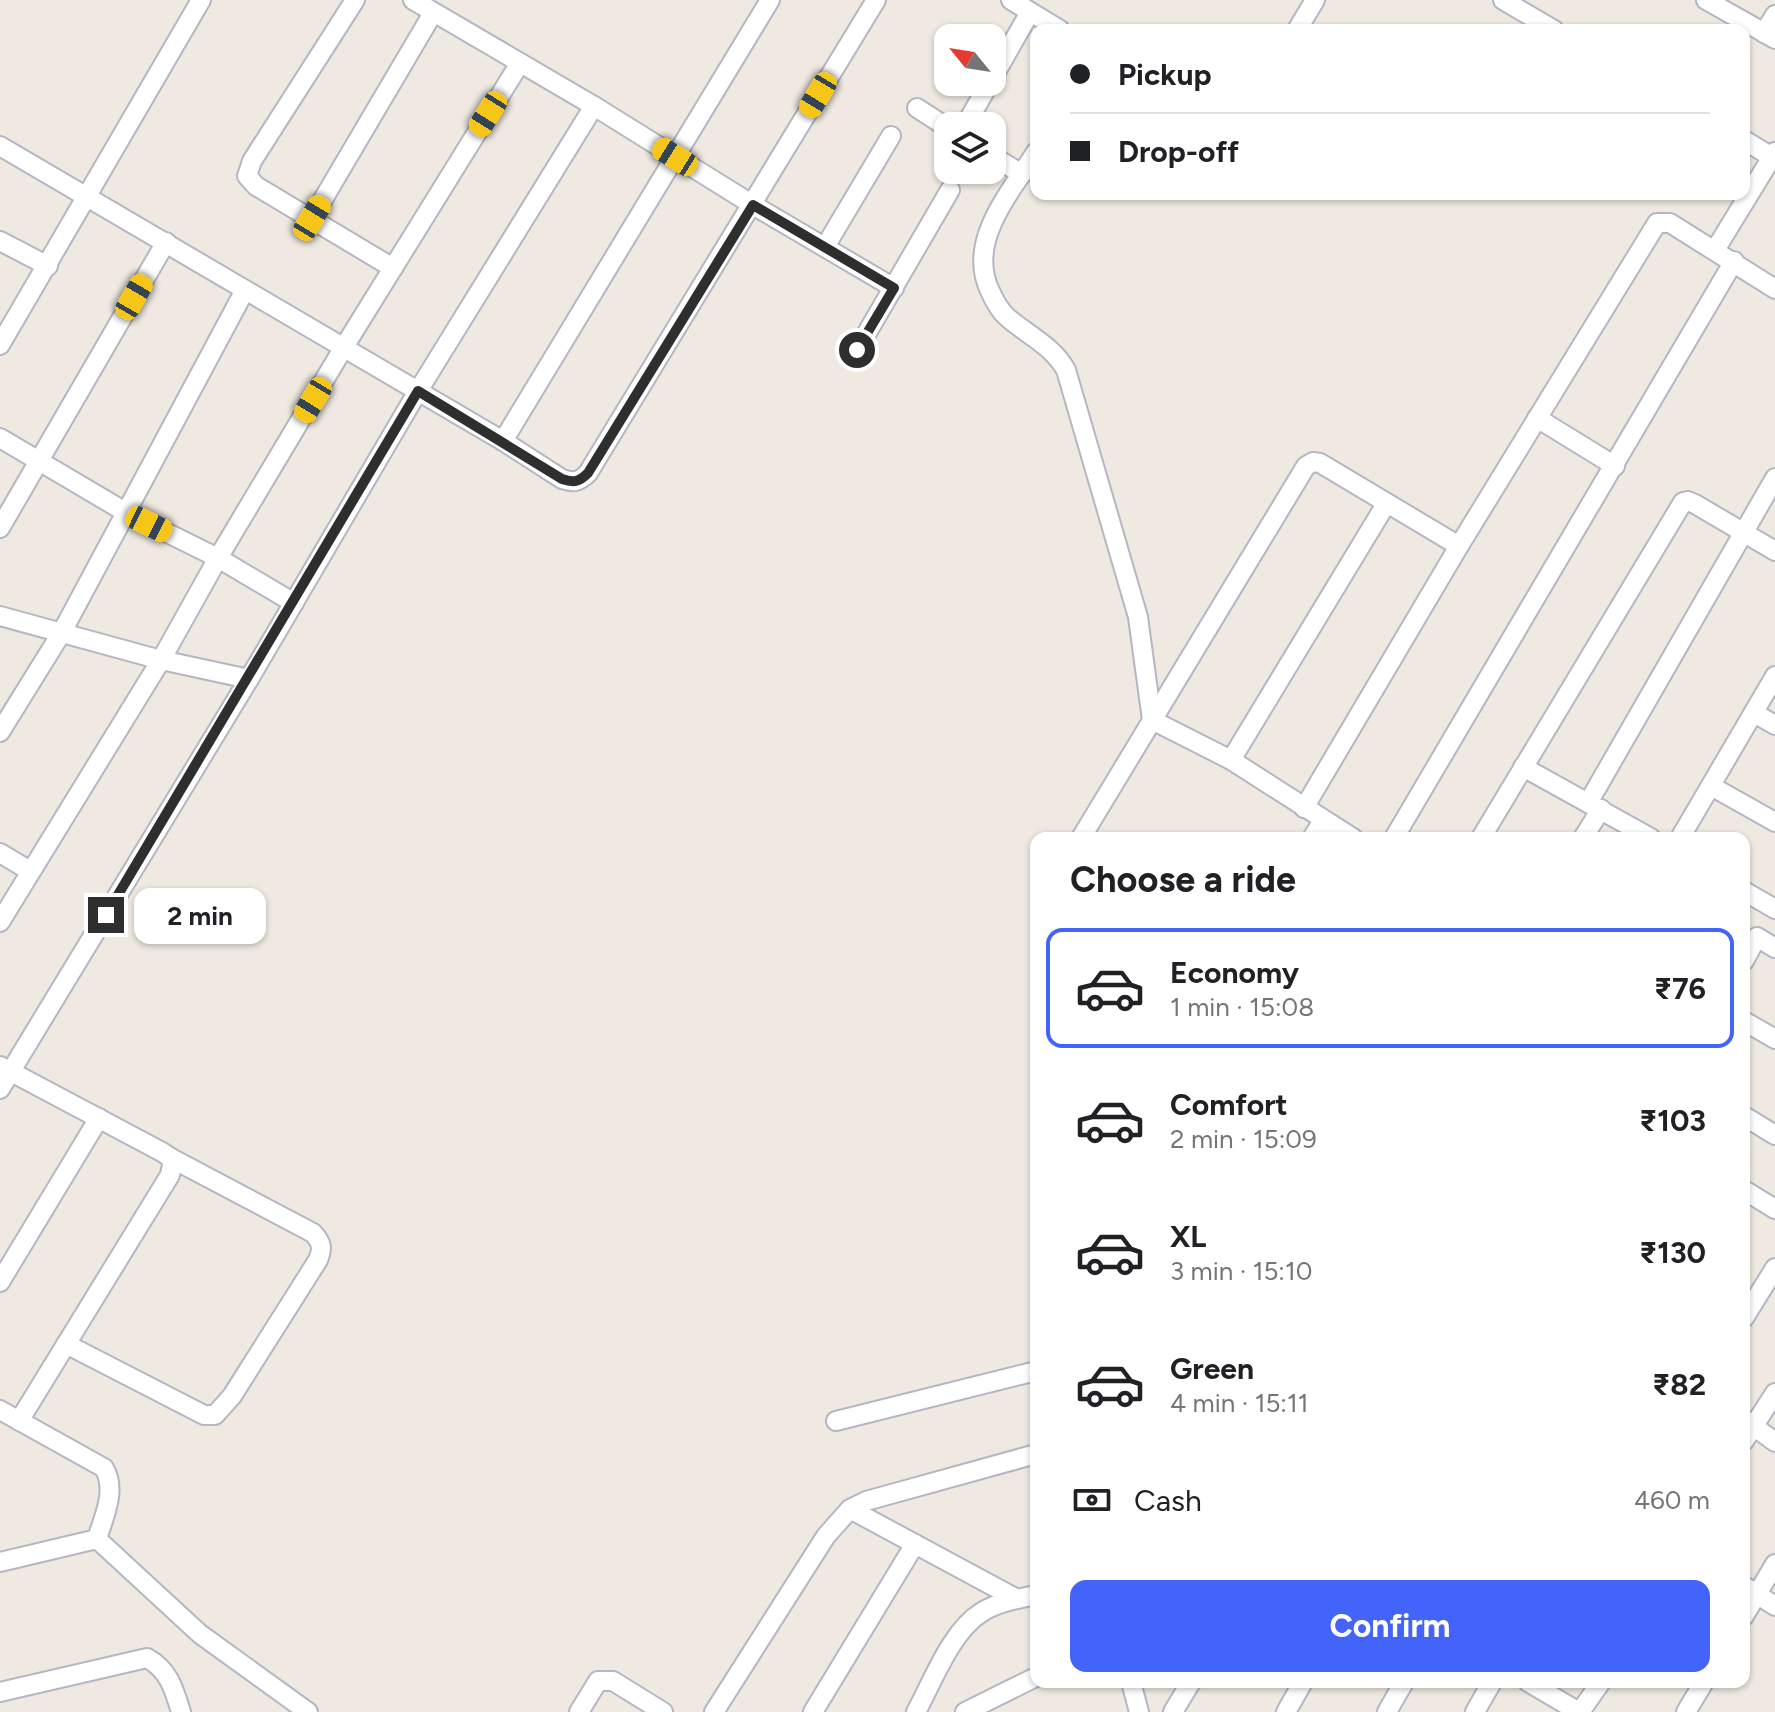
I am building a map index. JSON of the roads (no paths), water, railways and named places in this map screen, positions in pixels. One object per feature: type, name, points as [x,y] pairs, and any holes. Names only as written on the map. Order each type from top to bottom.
[{"type":"street","points":[[2,337],[48,266],[201,0]]},
{"type":"street","points":[[354,0],[252,161],[247,176],[256,186],[393,268]]},
{"type":"street","points":[[413,0],[894,288]]},
{"type":"street","points":[[503,441],[770,0]]},
{"type":"street","points":[[0,146],[571,482],[579,481],[588,473],[876,0]]},
{"type":"street","points":[[1011,0],[1050,24]]},
{"type":"street","points":[[1301,24],[1315,0]]},
{"type":"street","points":[[1503,0],[1533,7],[1549,24]]},
{"type":"street","points":[[1706,0],[1749,24]]},
{"type":"street","points":[[1006,54],[1030,12]]},
{"type":"street","points":[[312,218],[433,13]]},
{"type":"street","points":[[1750,25],[1770,36],[1775,15]]},
{"type":"street","points":[[0,922],[161,660],[344,347],[520,63]]},
{"type":"street","points":[[0,1089],[6,1069],[249,679],[418,391],[594,106]]},
{"type":"street","points":[[917,108],[934,119]]},
{"type":"street","points":[[825,247],[891,136]]},
{"type":"street","points":[[1750,143],[1774,154],[1750,193]]},
{"type":"street","points":[[1030,161],[991,225],[982,262],[985,281],[1003,314],[1050,349],[1066,370],[1134,602],[1143,642],[1152,720]]},
{"type":"street","points":[[1006,164],[1022,174]]},
{"type":"street","points":[[857,350],[950,190]]},
{"type":"street","points":[[1715,250],[1746,200]]},
{"type":"street","points":[[1304,808],[1459,546],[1657,223],[1670,223],[1775,289]]},
{"type":"street","points":[[0,241],[48,266]]},
{"type":"street","points":[[2,521],[166,242]]},
{"type":"street","points":[[1398,832],[1734,261]]},
{"type":"street","points":[[0,732],[62,632],[245,290]]},
{"type":"street","points":[[1537,418],[1615,466]]},
{"type":"street","points":[[0,438],[127,513],[218,558],[294,603]]},
{"type":"street","points":[[1085,832],[1306,466],[1313,462],[1320,463],[1459,546]]},
{"type":"street","points":[[1585,832],[1595,806],[1741,532],[1775,478]]},
{"type":"street","points":[[1485,832],[1683,502],[1695,504],[1775,551]]},
{"type":"street","points":[[1231,760],[1386,504]]},
{"type":"street","points":[[0,616],[161,660],[249,679]]},
{"type":"street","points":[[1684,832],[1775,676]]},
{"type":"street","points":[[1754,713],[1775,725]]},
{"type":"street","points":[[1152,720],[1231,760],[1342,832]]},
{"type":"street","points":[[1523,767],[1640,832]]},
{"type":"street","points":[[1711,786],[1775,822]]},
{"type":"street","points":[[1316,832],[1323,821]]},
{"type":"street","points":[[0,853],[30,871]]},
{"type":"street","points":[[1750,894],[1774,908],[1750,950]]},
{"type":"street","points":[[1757,937],[1775,948]]},
{"type":"street","points":[[1750,1024],[1775,1039]]},
{"type":"street","points":[[6,1069],[313,1233],[321,1241],[318,1260],[226,1404],[215,1415],[204,1415],[66,1344]]},
{"type":"street","points":[[0,1282],[99,1118]]},
{"type":"street","points":[[1750,1120],[1775,1135]]},
{"type":"street","points":[[19,1421],[170,1175],[171,1158]]},
{"type":"street","points":[[1750,1194],[1775,1209]]},
{"type":"street","points":[[1750,1305],[1775,1268]]},
{"type":"street","points":[[836,1421],[1030,1372]]},
{"type":"street","points":[[1750,1425],[1775,1393]]},
{"type":"street","points":[[0,1412],[104,1468],[111,1487],[97,1539]]},
{"type":"street","points":[[1750,1430],[1775,1442]]},
{"type":"street","points":[[714,1712],[826,1536],[850,1509],[866,1501],[1030,1456]]},
{"type":"street","points":[[850,1509],[915,1544],[1027,1597]]},
{"type":"street","points":[[0,1562],[97,1539]]},
{"type":"street","points":[[97,1539],[200,1634],[308,1712]]},
{"type":"street","points":[[813,1712],[915,1544]]},
{"type":"street","points":[[1775,1564],[1750,1590],[1775,1606]]},
{"type":"street","points":[[916,1712],[965,1626],[981,1613],[1027,1597]]},
{"type":"street","points":[[0,1692],[147,1658],[159,1665],[170,1678],[181,1712]]},
{"type":"street","points":[[579,1712],[598,1681],[605,1679],[663,1712]]},
{"type":"street","points":[[965,1712],[1030,1680]]},
{"type":"street","points":[[1133,1688],[1139,1712]]},
{"type":"street","points":[[1173,1712],[1187,1688]]},
{"type":"street","points":[[1286,1712],[1300,1688]]},
{"type":"street","points":[[1387,1712],[1401,1688]]},
{"type":"street","points":[[1475,1712],[1489,1688]]},
{"type":"street","points":[[1538,1688],[1580,1712],[1597,1688]]},
{"type":"street","points":[[1686,1712],[1700,1688]]}]
